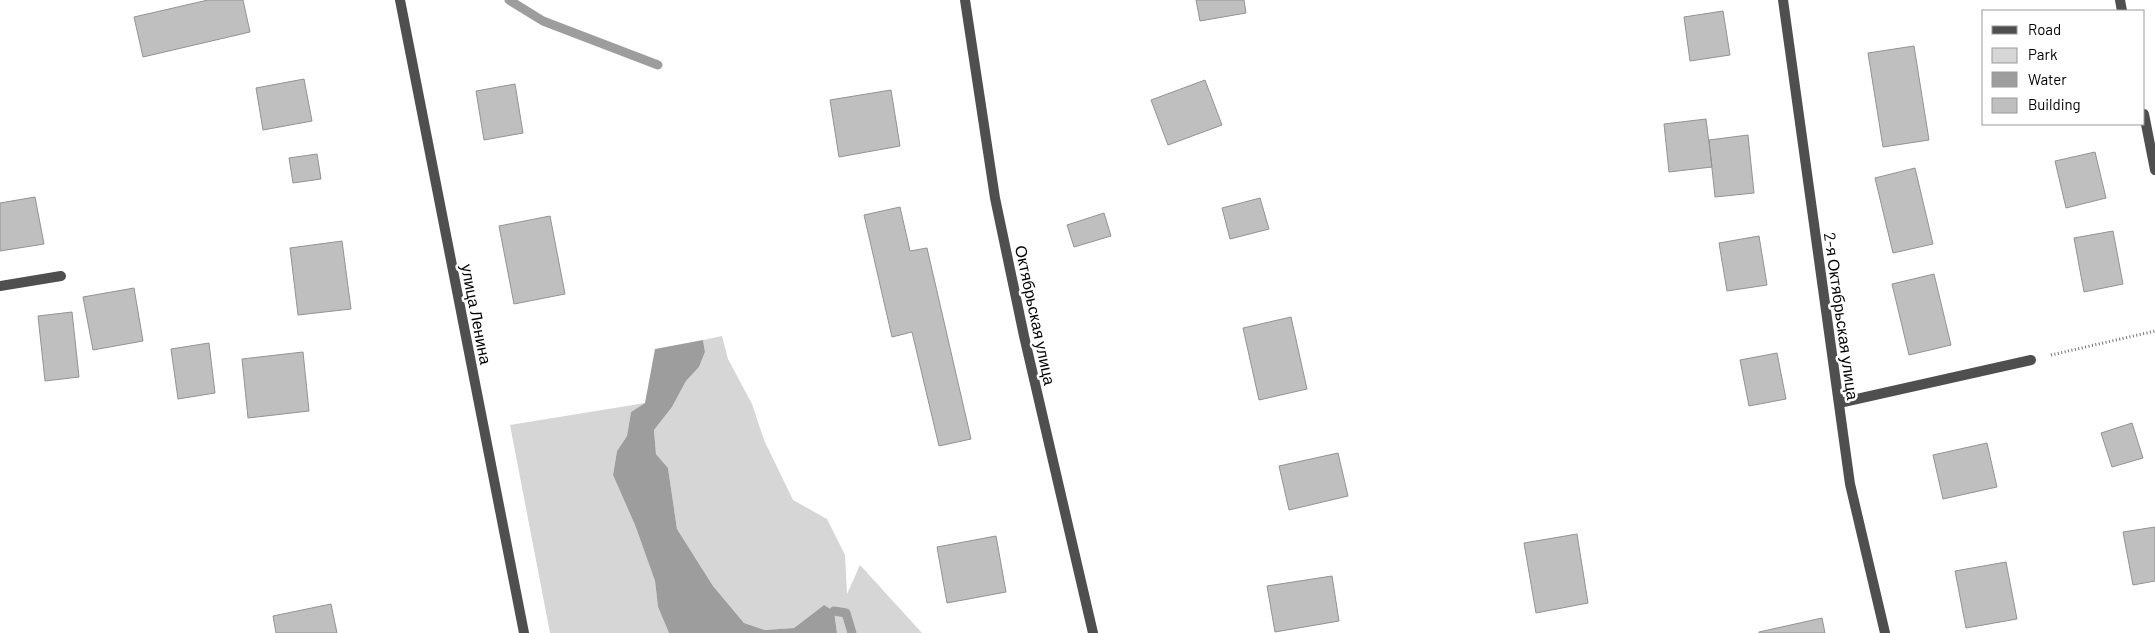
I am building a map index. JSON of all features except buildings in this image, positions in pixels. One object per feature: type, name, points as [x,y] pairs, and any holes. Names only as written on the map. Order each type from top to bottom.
[{"type":"street","name":"улица Ленина","points":[[400,0],[524,633]]},
{"type":"street","name":"Октябрьская улица","points":[[965,0],[999,216],[1026,345],[1094,633]]},
{"type":"street","name":"2-я Октябрьская улица","points":[[1783,0],[1850,484],[1885,633]]},
{"type":"street","points":[[2145,119],[2155,170]]},
{"type":"street","points":[[0,286],[61,276]]},
{"type":"street","points":[[1839,404],[2031,360]]},
{"type":"path","points":[[2031,360],[2155,331]]},
{"type":"green space","points":[[722,336],[728,359],[752,404],[764,440],[793,500],[827,519],[845,555],[847,594],[860,565],[922,633],[837,633],[834,611],[824,605],[794,628],[765,630],[744,623],[713,586],[677,529],[668,468],[656,454],[654,430],[672,407],[686,381],[699,367],[705,352],[703,340]]},
{"type":"green space","points":[[645,403],[631,412],[627,436],[617,451],[613,475],[635,525],[655,581],[658,607],[669,633],[550,633],[510,425]]},
{"type":"water","points":[[703,340],[705,352],[699,367],[686,381],[672,407],[654,430],[656,454],[668,468],[677,529],[713,586],[744,623],[765,630],[794,628],[824,605],[834,611],[837,633],[669,633],[658,607],[655,581],[635,525],[613,475],[617,451],[627,436],[631,412],[645,403],[655,349]]},
{"type":"waterway","points":[[509,0],[543,21],[658,65]]},
{"type":"waterway","points":[[834,611],[846,613],[852,633]]}]
